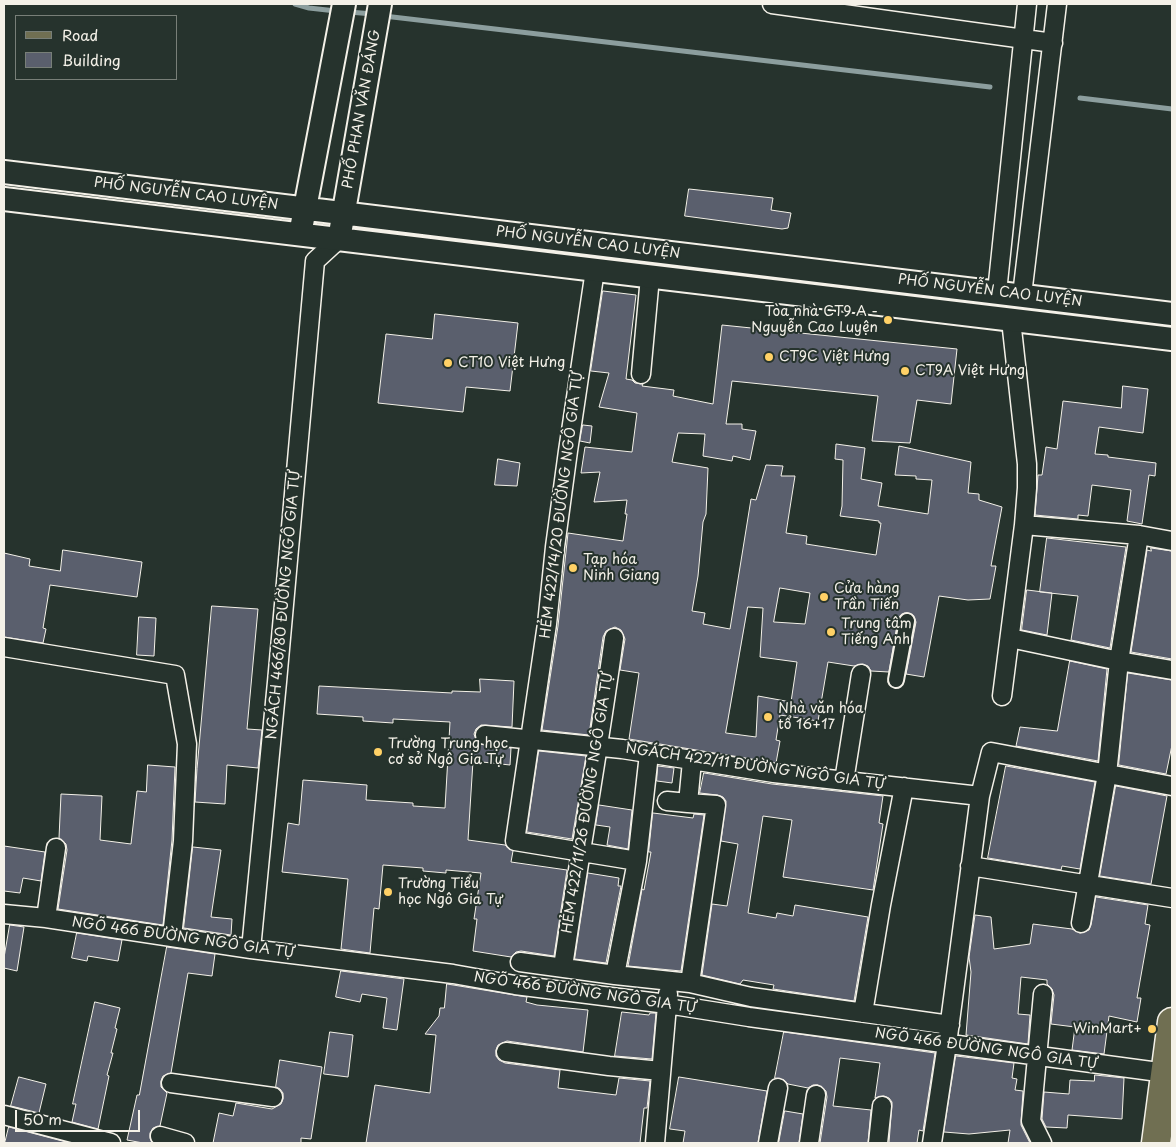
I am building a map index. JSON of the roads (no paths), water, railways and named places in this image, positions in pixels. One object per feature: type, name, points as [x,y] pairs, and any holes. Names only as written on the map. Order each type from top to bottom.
[{"type":"main road","points":[[1156,1143],[1172,1022]]},
{"type":"street","name":"PHỐ PHAN VĂN ĐÁNG","points":[[339,239],[380,4]]},
{"type":"street","points":[[772,4],[1052,43]]},
{"type":"street","points":[[997,292],[1027,4]]},
{"type":"street","points":[[1022,295],[1057,4]]},
{"type":"street","points":[[339,239],[315,261],[300,235],[342,13]]},
{"type":"street","name":"PHỐ NGUYỄN CAO LUYỆN","points":[[4,172],[1172,314]]},
{"type":"street","name":"PHỐ NGUYỄN CAO LUYỆN","points":[[4,199],[1172,339]]},
{"type":"street","name":"NGÁCH 466/80 ĐƯỜNG NGÔ GIA TỰ","points":[[250,949],[277,682],[315,261]]},
{"type":"street","name":"HẺM 422/14/20 ĐƯỜNG NGÔ GIA TỰ","points":[[580,852],[515,842],[547,624],[568,451],[595,270]]},
{"type":"street","points":[[641,374],[650,277]]},
{"type":"street","points":[[1002,696],[1027,488],[1027,464],[1011,320]]},
{"type":"street","points":[[1024,525],[1140,535],[1172,541]]},
{"type":"street","points":[[1081,923],[1107,774],[1119,661],[1140,535]]},
{"type":"street","points":[[896,680],[906,621]]},
{"type":"street","name":"HẺM 422/11/26 ĐƯỜNG NGÔ GIA TỰ","points":[[562,967],[599,746],[614,638]]},
{"type":"street","points":[[1010,638],[1172,670]]},
{"type":"street","points":[[4,647],[175,675],[187,744],[183,841],[172,936]]},
{"type":"street","points":[[844,781],[861,674]]},
{"type":"street","name":"NGÁCH 422/11 ĐƯỜNG NGÔ GIA TỰ","points":[[485,735],[599,746],[774,773],[980,796]]},
{"type":"street","points":[[932,1143],[950,1025],[980,796],[991,752],[1172,786]]},
{"type":"street","points":[[616,975],[636,861],[650,754]]},
{"type":"street","points":[[688,803],[692,761]]},
{"type":"street","points":[[863,1013],[904,787]]},
{"type":"street","points":[[667,801],[716,805],[690,983]]},
{"type":"street","points":[[46,918],[56,848]]},
{"type":"street","points":[[580,852],[636,861]]},
{"type":"street","points":[[970,866],[1172,898]]},
{"type":"street","name":"NGÕ 466 ĐƯỜNG NGÔ GIA TỰ","points":[[4,914],[46,918],[250,949],[383,964],[515,985],[667,1004],[1166,1073]]},
{"type":"street","points":[[520,962],[690,983],[751,997],[950,1025]]},
{"type":"street","points":[[655,1143],[670,981]]},
{"type":"street","points":[[1042,1143],[1031,1121],[1043,994]]},
{"type":"street","points":[[506,1052],[661,1071]]},
{"type":"street","points":[[171,1083],[272,1097]]},
{"type":"street","points":[[768,1143],[778,1088]]},
{"type":"street","points":[[809,1143],[816,1095]]},
{"type":"street","points":[[878,1143],[882,1106]]},
{"type":"street","points":[[4,1115],[111,1143]]},
{"type":"street","points":[[160,1136],[185,1143]]},
{"type":"waterway","points":[[295,4],[309,8],[336,11]]},
{"type":"waterway","points":[[349,12],[373,14]]},
{"type":"waterway","points":[[384,16],[990,87]]},
{"type":"waterway","points":[[1080,98],[1172,109]]},
{"type":"place","name":"Tòa nhà CT9 A - Nguyễn Cao Luyện","points":[[888,320]]},
{"type":"place","name":"CT9C Việt Hưng","points":[[769,357]]},
{"type":"place","name":"CT10 Việt Hưng","points":[[448,363]]},
{"type":"place","name":"CT9A Việt Hưng","points":[[905,371]]},
{"type":"place","name":"Tạp hóa Ninh Giang","points":[[573,568]]},
{"type":"place","name":"Cửa hàng Trần Tiến","points":[[824,597]]},
{"type":"place","name":"Trung tâm Tiếng Anh","points":[[831,632]]},
{"type":"place","name":"Nhà văn hóa tổ 16+17","points":[[768,717]]},
{"type":"place","name":"Trường Trung học cơ sở Ngô Gia Tự","points":[[378,752]]},
{"type":"place","name":"Trường Tiểu học Ngô Gia Tự","points":[[388,892]]},
{"type":"place","name":"WinMart+","points":[[1152,1029]]}]
